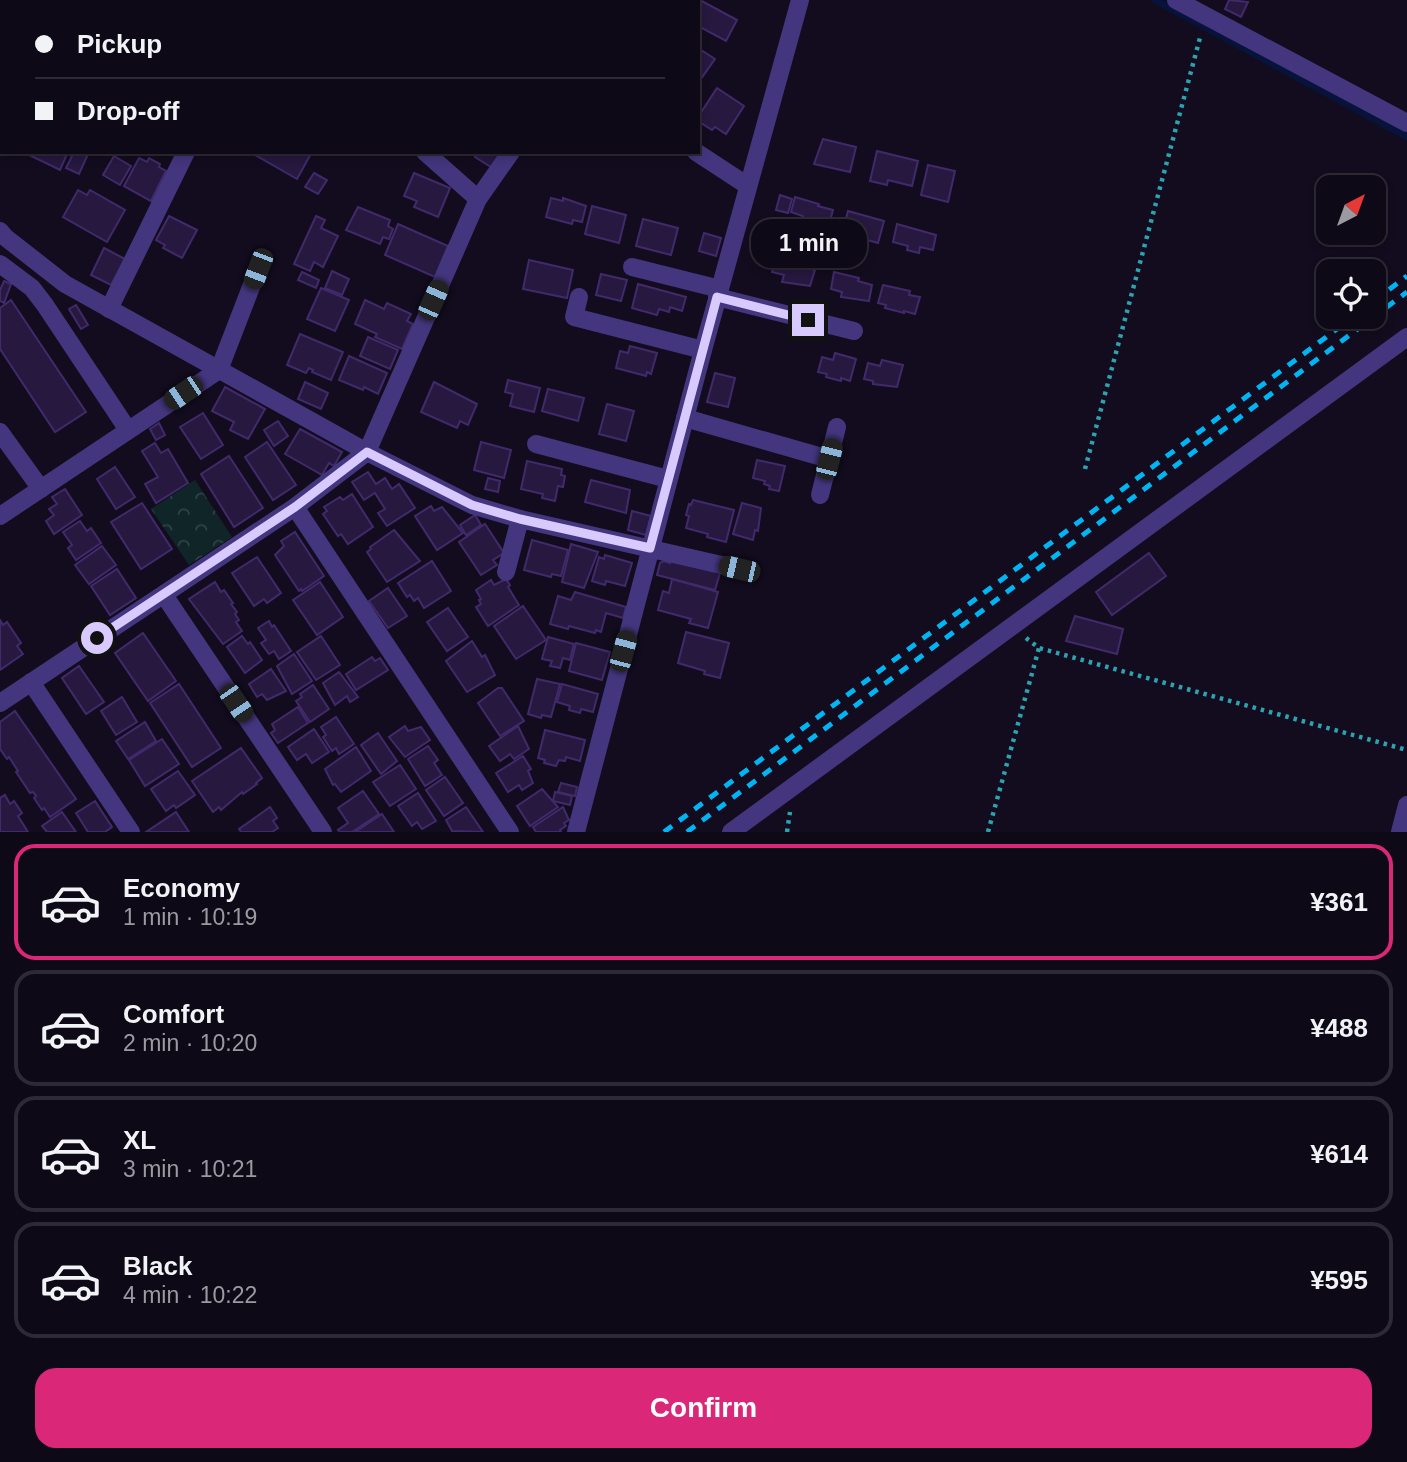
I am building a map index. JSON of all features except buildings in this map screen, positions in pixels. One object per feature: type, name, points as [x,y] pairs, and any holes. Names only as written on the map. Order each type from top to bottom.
[{"type":"street","points":[[576,832],[718,293],[800,0]]},
{"type":"street","points":[[1176,0],[1407,123]]},
{"type":"street","points":[[109,309],[185,154]]},
{"type":"street","points":[[427,154],[478,199]]},
{"type":"street","points":[[0,703],[295,507],[367,452],[478,199],[510,154]]},
{"type":"street","points":[[699,154],[748,186]]},
{"type":"street","points":[[0,230],[5,237],[65,285],[367,452],[472,505],[520,519],[739,569]]},
{"type":"street","points":[[0,264],[24,281],[44,305],[128,430]]},
{"type":"street","points":[[632,267],[854,331]]},
{"type":"street","points":[[0,516],[219,370],[258,269]]},
{"type":"street","points":[[579,297],[574,317],[703,350]]},
{"type":"street","points":[[731,832],[1407,337]]},
{"type":"street","points":[[685,418],[829,459]]},
{"type":"street","points":[[820,495],[837,427]]},
{"type":"street","points":[[0,432],[41,489]]},
{"type":"street","points":[[536,444],[668,479]]},
{"type":"street","points":[[295,507],[510,832]]},
{"type":"street","points":[[506,572],[520,519]]},
{"type":"street","points":[[164,595],[323,832]]},
{"type":"street","points":[[31,682],[131,832]]},
{"type":"street","points":[[1400,832],[1407,805]]},
{"type":"path","points":[[1085,468],[1206,16]]},
{"type":"path","points":[[1009,627],[1039,648],[1407,750]]},
{"type":"path","points":[[988,832],[1039,648]]},
{"type":"green space","points":[[195,480],[232,537],[189,565],[151,509]]},
{"type":"waterway","points":[[1155,0],[1407,137]]},
{"type":"railway","points":[[1386,292],[1407,276]]},
{"type":"railway","points":[[687,832],[1407,292]]},
{"type":"railway","points":[[664,832],[1337,329]]},
{"type":"route","points":[[97,638],[295,507],[367,452],[472,505],[520,519],[650,548],[717,297],[808,320]]}]
